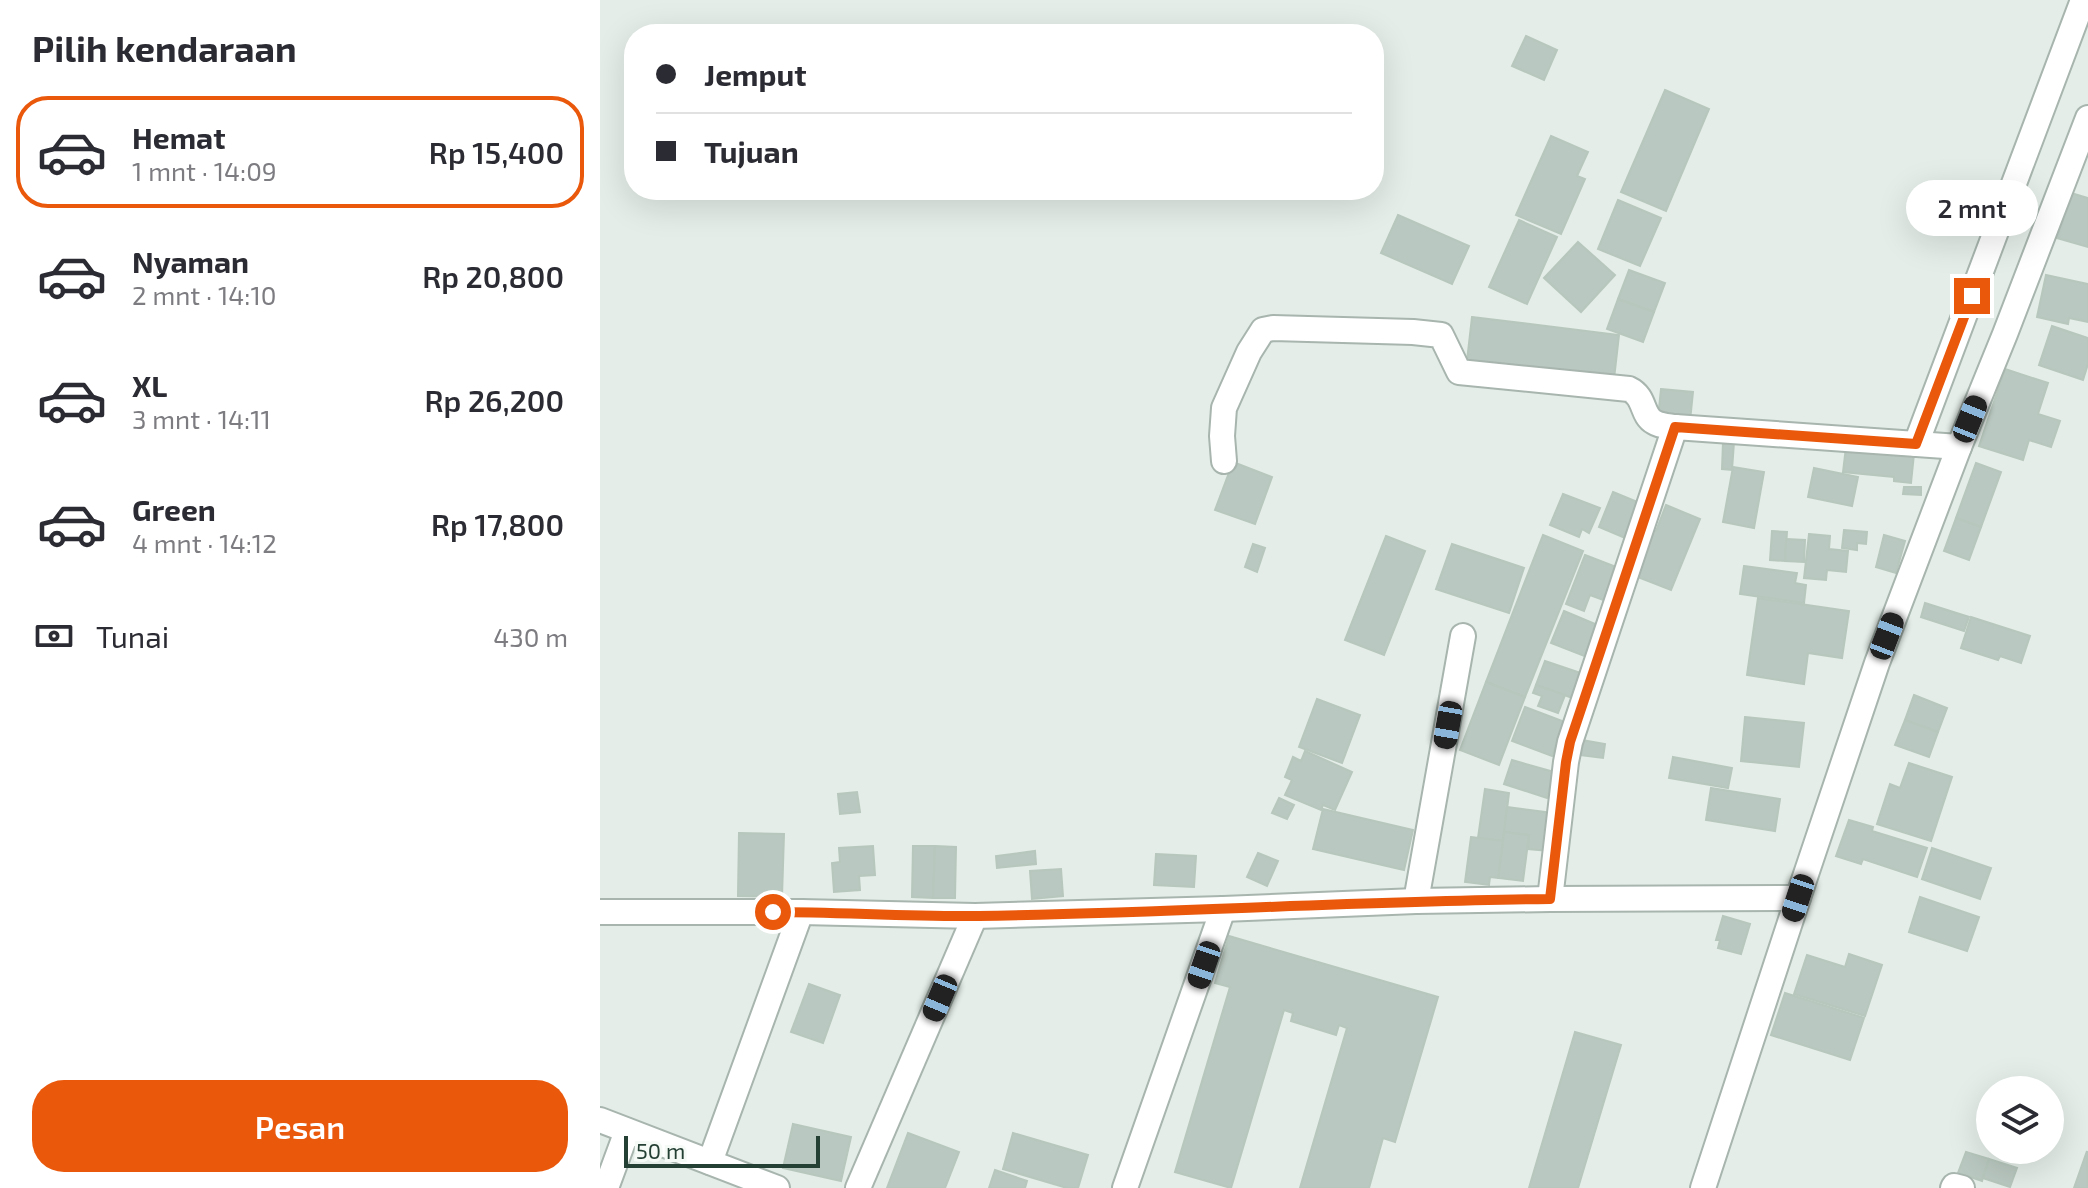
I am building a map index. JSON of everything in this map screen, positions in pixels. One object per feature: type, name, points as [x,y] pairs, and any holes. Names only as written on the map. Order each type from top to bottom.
[{"type":"street","points":[[1916,444],[2083,0]]},
{"type":"street","points":[[1703,1188],[1877,663],[2088,118]]},
{"type":"street","points":[[1224,461],[1224,408],[1256,341],[1263,330],[1273,328],[1441,335],[1459,372],[1629,389],[1639,396],[1652,421],[1675,427],[1959,447]]},
{"type":"street","points":[[1550,899],[1570,742],[1675,427]]},
{"type":"street","points":[[1416,901],[1463,636]]},
{"type":"street","points":[[600,912],[975,916],[1416,901],[1798,898]]},
{"type":"street","points":[[1125,1188],[1223,909]]},
{"type":"street","points":[[710,1162],[801,912]]},
{"type":"street","points":[[858,1188],[975,916]]},
{"type":"street","points":[[600,1120],[777,1188]]},
{"type":"street","points":[[606,1188],[627,1131]]},
{"type":"street","points":[[1953,1188],[1962,1188]]},
{"type":"building","points":[[1526,36],[1557,50],[1544,80],[1512,66]]},
{"type":"building","points":[[1665,90],[1709,109],[1666,211],[1621,192]]},
{"type":"building","points":[[1551,136],[1588,152],[1577,176],[1585,179],[1561,234],[1516,215]]},
{"type":"building","points":[[2071,193],[2088,198],[2088,247],[2057,238]]},
{"type":"building","points":[[1618,200],[1661,218],[1640,266],[1598,249]]},
{"type":"building","points":[[1398,215],[1469,246],[1452,284],[1381,253]]},
{"type":"building","points":[[1519,220],[1557,237],[1527,304],[1489,287]]},
{"type":"building","points":[[1578,242],[1615,275],[1581,312],[1544,278]]},
{"type":"building","points":[[1629,270],[1665,283],[1654,312],[1618,299]]},
{"type":"building","points":[[2046,275],[2088,284],[2088,322],[2069,318],[2068,324],[2037,317]]},
{"type":"building","points":[[1618,299],[1654,312],[1643,342],[1607,329]]},
{"type":"building","points":[[1472,317],[1619,335],[1614,379],[1467,361]]},
{"type":"building","points":[[2052,326],[2088,338],[2088,364],[2083,380],[2039,365]]},
{"type":"building","points":[[2005,369],[2048,383],[2038,414],[2060,421],[2051,447],[2029,440],[2023,460],[1979,446]]},
{"type":"building","points":[[1661,389],[1693,392],[1690,421],[1658,418]]},
{"type":"building","points":[[1723,442],[1734,442],[1732,470],[1722,469]]},
{"type":"building","points":[[1846,447],[1914,454],[1911,483],[1894,481],[1894,477],[1843,472]]},
{"type":"building","points":[[1233,462],[1272,477],[1255,524],[1215,510]]},
{"type":"building","points":[[1976,463],[2001,472],[1981,527],[1956,518]]},
{"type":"building","points":[[1733,467],[1764,472],[1754,528],[1723,522]]},
{"type":"building","points":[[1814,468],[1858,477],[1852,506],[1808,497]]},
{"type":"building","points":[[1904,487],[1921,487],[1921,495],[1903,494]]},
{"type":"building","points":[[1613,492],[1640,503],[1625,538],[1599,527]]},
{"type":"building","points":[[1563,494],[1600,508],[1589,533],[1582,529],[1579,537],[1550,525]]},
{"type":"building","points":[[1666,505],[1700,519],[1671,590],[1635,576]]},
{"type":"building","points":[[1956,518],[1981,527],[1969,560],[1944,551]]},
{"type":"building","points":[[1844,530],[1867,532],[1866,544],[1857,543],[1857,550],[1842,548]]},
{"type":"building","points":[[1772,531],[1787,532],[1785,561],[1770,560]]},
{"type":"building","points":[[1809,534],[1830,536],[1829,549],[1848,551],[1846,572],[1827,570],[1826,580],[1804,578]]},
{"type":"building","points":[[1543,535],[1583,551],[1525,697],[1486,682]]},
{"type":"building","points":[[1884,535],[1905,541],[1896,573],[1876,567]]},
{"type":"building","points":[[1386,536],[1425,551],[1384,655],[1345,640]]},
{"type":"building","points":[[1786,539],[1805,540],[1804,562],[1785,561]]},
{"type":"building","points":[[1253,544],[1265,548],[1257,572],[1245,567]]},
{"type":"building","points":[[1452,544],[1524,568],[1509,613],[1436,589]]},
{"type":"building","points":[[1585,555],[1619,568],[1606,601],[1590,595],[1584,611],[1566,604]]},
{"type":"building","points":[[1744,566],[1797,573],[1795,583],[1806,585],[1804,603],[1740,594]]},
{"type":"building","points":[[1758,598],[1849,611],[1842,658],[1808,653],[1804,684],[1747,675]]},
{"type":"building","points":[[1925,603],[1969,617],[1964,631],[1921,617]]},
{"type":"building","points":[[1564,611],[1600,626],[1587,657],[1551,643]]},
{"type":"building","points":[[1971,617],[2030,636],[2021,663],[2000,656],[1998,660],[1961,648]]},
{"type":"building","points":[[1545,661],[1584,674],[1575,699],[1536,685]]},
{"type":"building","points":[[1486,682],[1525,697],[1499,765],[1460,750]]},
{"type":"building","points":[[1536,685],[1565,695],[1558,713],[1538,706],[1542,696],[1533,693]]},
{"type":"building","points":[[1914,695],[1947,708],[1938,732],[1905,720]]},
{"type":"building","points":[[1317,699],[1360,715],[1342,763],[1299,747]]},
{"type":"building","points":[[1525,707],[1565,722],[1552,756],[1512,741]]},
{"type":"building","points":[[1745,717],[1804,723],[1799,767],[1741,761]]},
{"type":"building","points":[[1905,720],[1938,732],[1929,757],[1895,745]]},
{"type":"building","points":[[1582,740],[1605,744],[1603,758],[1579,755]]},
{"type":"building","points":[[1305,751],[1352,772],[1335,810],[1323,805],[1321,810],[1285,795],[1292,780],[1285,777],[1293,757],[1301,761]]},
{"type":"building","points":[[1673,757],[1732,768],[1728,788],[1669,778]]},
{"type":"building","points":[[1512,760],[1554,772],[1547,798],[1504,784]]},
{"type":"building","points":[[1909,763],[1952,777],[1931,841],[1877,824],[1890,784],[1900,788]]},
{"type":"building","points":[[1711,788],[1780,799],[1775,831],[1706,820]]},
{"type":"building","points":[[1485,789],[1509,793],[1503,841],[1478,838]]},
{"type":"building","points":[[857,792],[860,812],[840,814],[838,794]]},
{"type":"building","points":[[1279,798],[1294,805],[1287,819],[1272,813]]},
{"type":"building","points":[[1507,807],[1554,813],[1549,851],[1528,849],[1529,835],[1504,832]]},
{"type":"building","points":[[1323,809],[1413,830],[1404,870],[1313,849]]},
{"type":"building","points":[[1849,820],[1873,827],[1872,831],[1927,848],[1917,877],[1863,859],[1861,864],[1836,856]]},
{"type":"building","points":[[1504,832],[1529,835],[1523,881],[1498,878]]},
{"type":"building","points":[[739,833],[784,834],[782,897],[738,896]]},
{"type":"building","points":[[1471,837],[1503,841],[1498,878],[1490,877],[1489,885],[1465,882]]},
{"type":"building","points":[[873,846],[875,875],[859,876],[860,890],[834,892],[832,863],[840,862],[839,848]]},
{"type":"building","points":[[913,846],[935,846],[933,898],[912,897]]},
{"type":"building","points":[[935,846],[956,847],[955,898],[933,898]]},
{"type":"building","points":[[1932,848],[1991,868],[1980,899],[1922,879]]},
{"type":"building","points":[[1035,851],[1036,864],[997,868],[996,856]]},
{"type":"building","points":[[1258,853],[1278,861],[1267,886],[1247,877]]},
{"type":"building","points":[[1156,854],[1196,856],[1194,887],[1154,885]]},
{"type":"building","points":[[1061,869],[1063,896],[1032,899],[1030,871]]},
{"type":"building","points":[[1920,897],[1979,917],[1967,951],[1909,932]]},
{"type":"building","points":[[1723,916],[1750,924],[1741,954],[1718,948],[1720,940],[1716,940]]},
{"type":"building","points":[[1229,936],[1438,997],[1395,1142],[1383,1138],[1369,1188],[1300,1188],[1347,1028],[1339,1025],[1336,1035],[1291,1021],[1293,1013],[1284,1010],[1231,1188],[1175,1172],[1230,987],[1215,983]]},
{"type":"building","points":[[1849,954],[1882,965],[1865,1016],[1794,994],[1807,955],[1845,967]]},
{"type":"building","points":[[809,984],[840,995],[823,1043],[791,1032]]},
{"type":"building","points":[[1785,993],[1864,1018],[1850,1060],[1771,1035]]},
{"type":"building","points":[[1575,1032],[1621,1045],[1578,1188],[1529,1188]]},
{"type":"building","points":[[793,1124],[851,1137],[841,1181],[783,1168]]},
{"type":"building","points":[[908,1133],[959,1152],[945,1188],[887,1188]]},
{"type":"building","points":[[1013,1133],[1088,1155],[1078,1188],[1067,1188],[1003,1169]]},
{"type":"building","points":[[2087,1151],[2088,1188],[2074,1188]]},
{"type":"building","points":[[1966,1152],[1976,1155],[1976,1164],[1987,1164],[1982,1181],[1958,1173]]},
{"type":"building","points":[[1987,1164],[2017,1168],[2010,1187],[1983,1178]]},
{"type":"building","points":[[995,1170],[1027,1181],[1025,1188],[989,1188]]},
{"type":"route","points":[[773,912],[975,916],[1550,899],[1570,742],[1675,427],[1916,444],[1972,296]]}]
